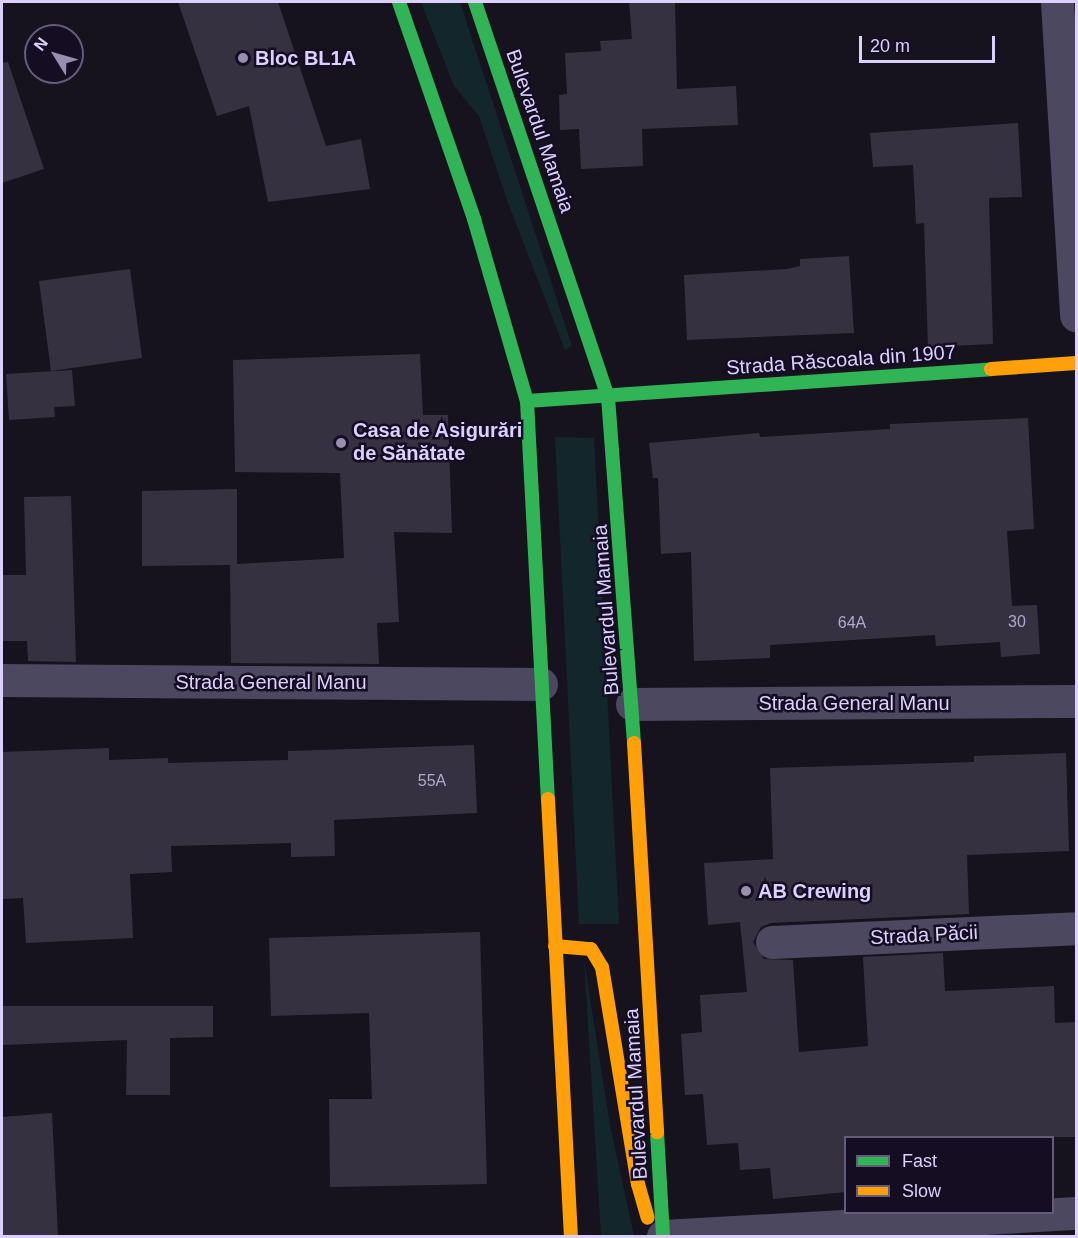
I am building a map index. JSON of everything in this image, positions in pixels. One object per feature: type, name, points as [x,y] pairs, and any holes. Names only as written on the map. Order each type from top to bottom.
[{"type":"main road","points":[[399,2],[474,219],[527,401],[571,1236]]},
{"type":"main road","name":"Bulevardul Mamaia","points":[[474,2],[608,397],[632,704],[660,1236]]},
{"type":"main road","name":"Strada Răscoala din 1907","points":[[527,401],[1077,363]]},
{"type":"main road","points":[[555,946],[591,949],[602,967],[638,1184],[660,1236]]},
{"type":"street","points":[[1057,2],[1077,315]]},
{"type":"street","name":"Strada General Manu","points":[[2,680],[541,684]]},
{"type":"street","name":"Strada General Manu","points":[[632,704],[1077,701]]},
{"type":"street","name":"Strada Păcii","points":[[772,942],[1077,928]]},
{"type":"street","points":[[660,1236],[1077,1213]]},
{"type":"green space","points":[[421,2],[460,2],[572,346],[565,350],[508,203],[479,116],[454,86]]},
{"type":"green space","points":[[555,437],[594,438],[619,924],[579,924]]},
{"type":"green space","points":[[584,960],[610,1125],[634,1236],[601,1236]]},
{"type":"building","points":[[178,2],[278,2],[326,146],[361,139],[370,189],[268,202],[249,106],[217,116]]},
{"type":"building","points":[[629,2],[675,2],[677,89],[736,86],[738,125],[642,129],[643,166],[581,169],[579,129],[560,130],[559,95],[567,94],[565,53],[601,51],[600,41],[632,39]]},
{"type":"building","points":[[8,62],[44,169],[2,183],[2,63]]},
{"type":"building","points":[[1018,123],[1022,197],[989,198],[993,344],[928,347],[924,223],[916,224],[913,165],[873,167],[870,133]]},
{"type":"building","points":[[849,256],[854,333],[687,340],[684,275],[787,269],[800,266],[800,259]]},
{"type":"building","points":[[130,269],[142,358],[51,371],[39,281]]},
{"type":"building","points":[[420,354],[423,415],[448,415],[452,533],[394,532],[399,622],[377,623],[379,664],[231,663],[230,565],[142,566],[142,491],[237,489],[237,564],[344,558],[340,473],[235,472],[233,360]]},
{"type":"building","points":[[72,370],[75,406],[54,407],[55,417],[9,420],[6,374]]},
{"type":"building","points":[[1028,418],[1034,529],[1007,531],[1012,606],[1037,605],[1040,654],[1001,657],[1000,642],[936,646],[935,635],[770,645],[770,658],[694,661],[691,552],[661,554],[658,478],[653,478],[649,443],[759,433],[760,437],[890,429],[890,424]]},
{"type":"building","points":[[71,496],[76,662],[28,661],[27,641],[2,641],[2,575],[26,575],[24,497]]},
{"type":"building","points":[[474,745],[477,813],[334,820],[335,856],[291,857],[291,843],[171,846],[172,872],[130,874],[133,938],[26,943],[23,898],[2,899],[2,752],[109,748],[109,760],[168,758],[168,763],[288,760],[288,751]]},
{"type":"building","points":[[1066,753],[1069,851],[967,855],[969,914],[771,923],[761,927],[753,942],[764,959],[793,960],[799,1052],[868,1046],[863,957],[943,953],[945,991],[1054,986],[1055,1023],[1077,1022],[1077,1137],[844,1136],[844,1192],[773,1199],[770,1168],[740,1170],[738,1143],[707,1145],[703,1094],[685,1095],[681,1034],[702,1032],[700,995],[747,992],[740,922],[708,925],[704,863],[773,859],[770,768],[974,762],[974,756]]},
{"type":"building","points":[[480,932],[487,1184],[330,1187],[329,1099],[372,1099],[369,1013],[271,1016],[269,938]]},
{"type":"building","points":[[2,1006],[213,1006],[213,1037],[170,1038],[170,1095],[126,1095],[127,1040],[2,1045]]},
{"type":"building","points":[[52,1113],[58,1236],[2,1236],[2,1117]]},
{"type":"traffic: fast","points":[[399,2],[474,219],[527,401],[548,799]]},
{"type":"traffic: fast","points":[[475,2],[608,397],[634,743]]},
{"type":"traffic: fast","points":[[527,401],[991,369]]},
{"type":"traffic: fast","points":[[657,1132],[663,1236]]},
{"type":"traffic: slow","points":[[991,369],[1076,363]]},
{"type":"traffic: slow","points":[[634,743],[657,1132]]},
{"type":"traffic: slow","points":[[548,799],[571,1236]]},
{"type":"traffic: slow","points":[[555,946],[591,949],[602,967],[638,1184],[648,1218]]},
{"type":"place","name":"Bloc BL1A","points":[[243,58]]},
{"type":"place","name":"Casa de Asigurări de Sănătate","points":[[341,443]]},
{"type":"place","name":"AB Crewing","points":[[746,891]]}]
